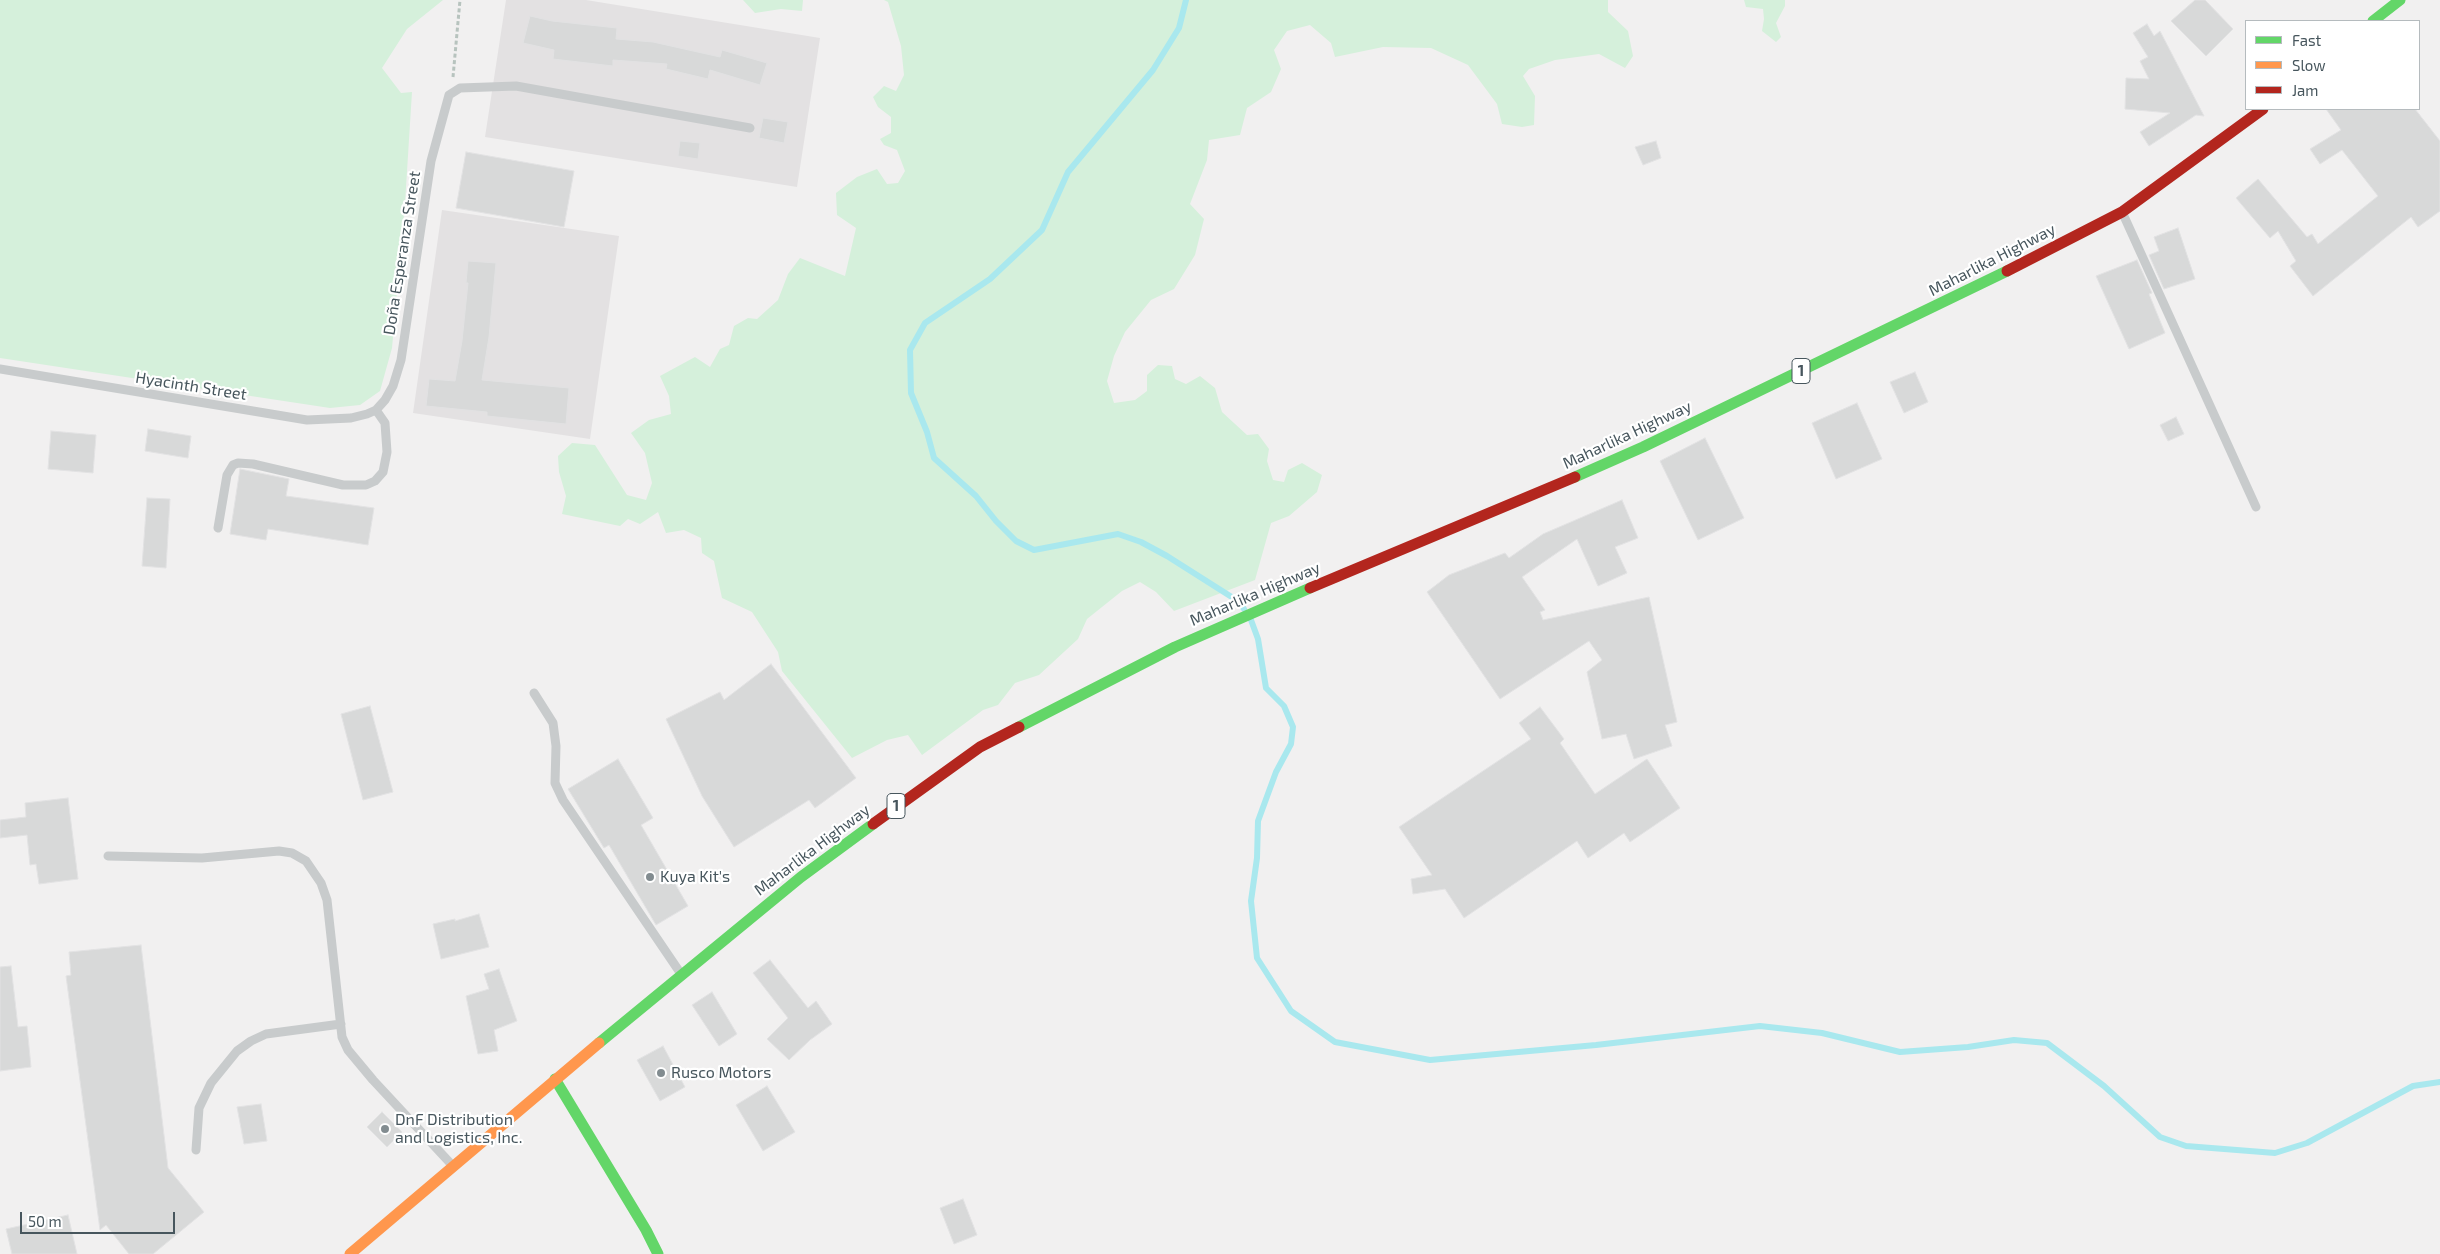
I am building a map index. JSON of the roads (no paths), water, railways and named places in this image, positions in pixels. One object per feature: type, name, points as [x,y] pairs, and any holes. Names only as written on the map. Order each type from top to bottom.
[{"type":"main road","points":[[2374,20],[2400,0]]},
{"type":"main road","name":"Maharlika Highway","points":[[350,1254],[555,1079],[801,877],[980,747],[1175,646],[1314,586],[1515,504],[1643,447],[1929,310],[2122,212],[2262,110]]},
{"type":"main road","points":[[555,1079],[646,1230],[658,1254]]},
{"type":"lane","name":"Doña Esperanza Street","points":[[376,410],[385,400],[393,386],[401,360],[431,162],[449,96],[460,88],[516,86],[750,128]]},
{"type":"lane","points":[[2122,212],[2256,507]]},
{"type":"lane","name":"Hyacinth Street","points":[[0,369],[307,420],[351,418],[376,410]]},
{"type":"lane","points":[[218,528],[227,475],[233,465],[238,463],[253,464],[343,485],[366,485],[376,481],[383,472],[388,452],[388,434],[385,423],[376,410]]},
{"type":"lane","points":[[534,693],[553,724],[556,746],[555,783],[563,800],[681,974]]},
{"type":"lane","points":[[108,856],[202,858],[279,851],[292,853],[306,861],[321,883],[327,900],[342,1038],[348,1050],[373,1080],[453,1166]]},
{"type":"lane","points":[[196,1150],[199,1108],[211,1082],[237,1051],[251,1041],[266,1034],[340,1024]]},
{"type":"waterway","points":[[1186,0],[1179,28],[1153,70],[1068,172],[1042,230],[990,279],[925,323],[910,350],[911,393],[927,432],[934,458],[976,496],[996,521],[1016,541],[1034,550],[1118,534],[1141,542],[1167,556],[1238,601],[1244,609]]},
{"type":"waterway","points":[[1251,620],[1258,639],[1266,688],[1284,706],[1293,727],[1291,744],[1276,772],[1258,821],[1257,858],[1251,901],[1257,958],[1291,1011],[1335,1042],[1430,1060],[1596,1045],[1760,1026],[1822,1033],[1900,1052],[1968,1047],[2014,1040],[2047,1043],[2104,1086],[2160,1137],[2186,1146],[2275,1153],[2307,1143],[2413,1086],[2440,1082]]},
{"type":"place","name":"Kuya Kit's","points":[[650,877]]},
{"type":"place","name":"Rusco Motors","points":[[661,1073]]},
{"type":"place","name":"DnF Distribution and Logistics, Inc.","points":[[385,1129]]}]
